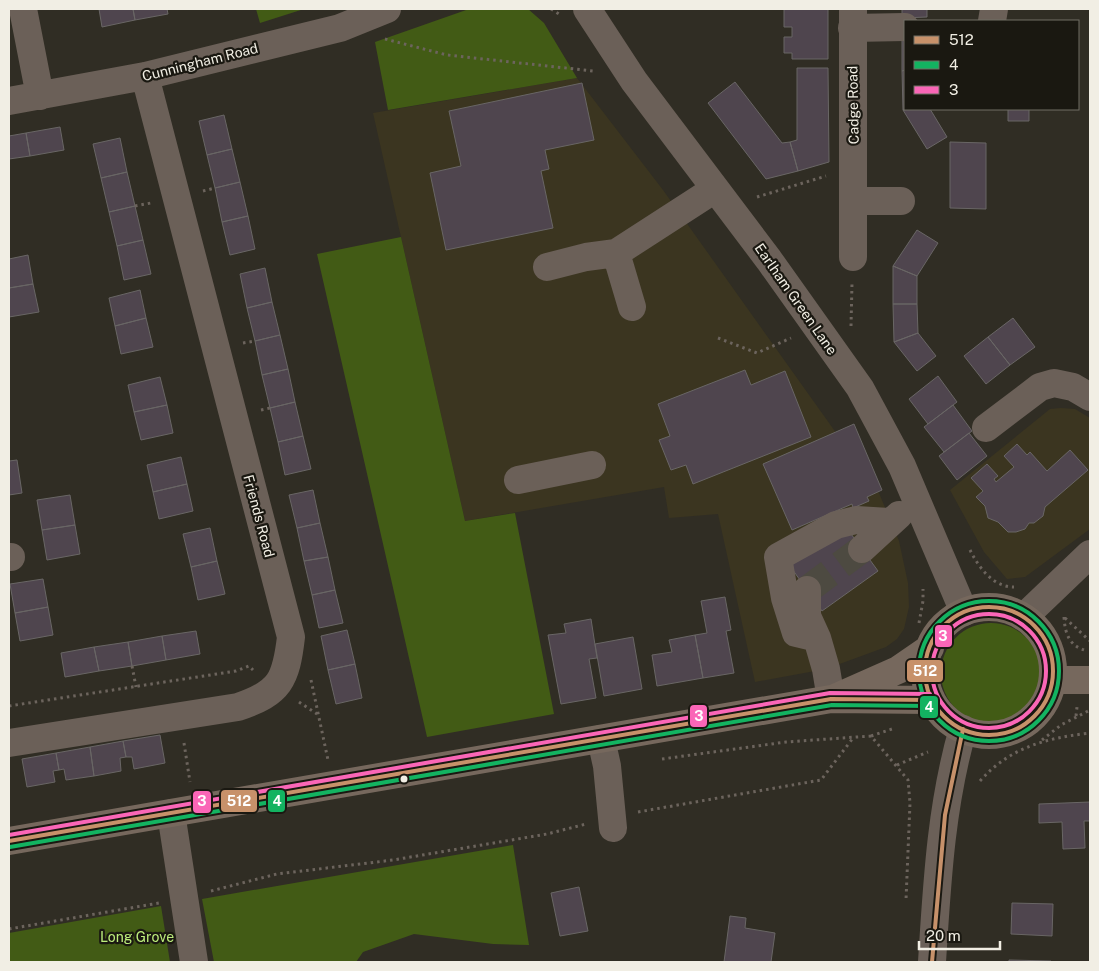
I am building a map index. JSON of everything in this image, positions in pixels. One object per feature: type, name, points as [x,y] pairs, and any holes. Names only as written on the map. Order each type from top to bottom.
[{"type":"main road","points":[[831,700],[898,670],[924,637],[943,628],[964,612],[984,607],[1005,608],[1024,617],[1042,633],[1052,656],[1053,680],[1048,697],[1039,712],[1016,729],[989,735],[963,729],[947,719],[930,700],[926,677],[924,637]]},
{"type":"main road","points":[[1053,680],[1090,680]]},
{"type":"main road","points":[[9,841],[831,700],[930,700]]},
{"type":"street","points":[[23,9],[40,96]]},
{"type":"street","name":"Cunningham Road","points":[[9,101],[145,76],[340,28],[387,9]]},
{"type":"street","name":"Earlham Green Lane","points":[[575,14],[634,81],[769,260],[860,388],[902,466],[964,612]]},
{"type":"street","points":[[853,18],[904,27]]},
{"type":"street","name":"Cadge Road","points":[[853,18],[855,201],[853,257]]},
{"type":"street","name":"Friends Road","points":[[9,742],[238,707],[275,689],[288,668],[291,638],[145,76]]},
{"type":"street","points":[[547,267],[585,249],[616,253],[715,189]]},
{"type":"street","points":[[855,201],[902,201]]},
{"type":"street","points":[[616,253],[632,307]]},
{"type":"street","points":[[986,428],[1040,387],[1054,383],[1073,387],[1090,396]]},
{"type":"street","points":[[518,480],[592,465]]},
{"type":"street","points":[[862,549],[889,522],[901,514],[921,507]]},
{"type":"street","points":[[831,700],[826,669],[809,605],[796,633],[785,598],[778,556],[836,525],[856,520],[889,522]]},
{"type":"street","points":[[1024,617],[1090,554]]},
{"type":"street","points":[[932,962],[942,828],[954,758],[963,729]]},
{"type":"street","points":[[601,739],[607,766],[613,822]]},
{"type":"street","points":[[171,813],[194,962]]},
{"type":"path","points":[[551,9],[575,14]]},
{"type":"path","points":[[340,28],[447,55],[570,70],[598,71]]},
{"type":"path","points":[[757,197],[833,174]]},
{"type":"path","points":[[850,324],[853,257]]},
{"type":"path","points":[[718,338],[757,353],[798,335]]},
{"type":"path","points":[[967,543],[975,560],[996,583],[1008,587],[1020,587]]},
{"type":"path","points":[[922,584],[924,637]]},
{"type":"path","points":[[1066,609],[1064,617],[1065,631],[1069,640],[1075,646],[1090,651]]},
{"type":"path","points":[[1064,617],[1090,641]]},
{"type":"path","points":[[132,666],[136,687]]},
{"type":"path","points":[[9,706],[236,671],[249,666]]},
{"type":"path","points":[[311,678],[328,763]]},
{"type":"path","points":[[1040,742],[1061,725],[1090,710]]},
{"type":"path","points":[[177,717],[182,724],[191,787]]},
{"type":"path","points":[[657,759],[786,742],[871,736],[897,727]]},
{"type":"path","points":[[975,787],[1007,756],[1040,742],[1090,732]]},
{"type":"path","points":[[871,736],[908,780],[910,803],[906,904]]},
{"type":"path","points":[[9,930],[183,898],[277,874],[393,860],[547,834],[821,780],[853,737]]},
{"type":"shaded area","points":[[577,78],[663,190],[879,493],[899,541],[908,583],[909,607],[904,629],[897,639],[886,647],[826,669],[755,682],[718,514],[669,518],[664,487],[465,521],[373,113]]},
{"type":"shaded area","points":[[1050,409],[1075,409],[1090,418],[1090,529],[1025,577],[1007,579],[984,552],[950,490]]},
{"type":"green space","points":[[256,9],[304,9],[260,23]]},
{"type":"green space","points":[[469,9],[528,9],[544,23],[577,78],[388,110],[375,42]]},
{"type":"green space","points":[[401,237],[465,521],[515,513],[554,714],[427,737],[317,254]]},
{"type":"green space","points":[[991,623],[1001,624],[1019,631],[1033,645],[1040,663],[1040,683],[1033,701],[1019,715],[1001,722],[991,723],[981,722],[963,715],[949,701],[942,683],[941,673],[942,663],[949,645],[963,631],[981,624]]},
{"type":"green space","points":[[513,845],[529,945],[493,944],[414,934],[363,952],[356,962],[214,962],[202,899]]},
{"type":"green space","name":"Long Grove","points":[[161,906],[170,962],[9,962],[9,933]]},
{"type":"building","points":[[99,9],[133,9],[135,20],[102,27]]},
{"type":"building","points":[[133,9],[167,9],[168,14],[135,20]]},
{"type":"building","points":[[784,9],[828,9],[828,59],[792,59],[792,53],[784,53],[784,37],[792,37],[792,27],[784,27]]},
{"type":"building","points":[[902,9],[927,9],[927,17],[902,18]]},
{"type":"building","points":[[902,38],[904,38],[904,70],[902,71]]},
{"type":"building","points":[[797,68],[828,68],[829,162],[798,171],[790,142],[797,140]]},
{"type":"building","points":[[904,70],[903,110],[902,71]]},
{"type":"building","points":[[735,82],[782,143],[790,142],[798,171],[766,179],[708,103]]},
{"type":"building","points":[[582,83],[594,140],[545,150],[549,169],[541,171],[553,228],[446,250],[430,173],[461,166],[449,111]]},
{"type":"building","points":[[903,110],[931,110],[947,137],[927,149]]},
{"type":"building","points":[[1008,110],[1029,110],[1029,121],[1008,121]]},
{"type":"building","points":[[224,115],[232,149],[207,155],[199,121]]},
{"type":"building","points":[[60,127],[64,150],[30,156],[26,133]]},
{"type":"building","points":[[26,133],[30,156],[9,159],[9,136]]},
{"type":"building","points":[[120,138],[127,172],[101,178],[93,144]]},
{"type":"building","points":[[950,142],[986,143],[986,209],[950,208]]},
{"type":"building","points":[[232,149],[240,182],[215,188],[207,155]]},
{"type":"building","points":[[127,172],[135,206],[109,212],[101,178]]},
{"type":"building","points":[[240,182],[248,216],[222,222],[215,188]]},
{"type":"building","points":[[135,206],[143,240],[117,246],[109,212]]},
{"type":"building","points":[[248,216],[255,249],[230,255],[222,222]]},
{"type":"building","points":[[917,230],[938,243],[917,276],[893,266]]},
{"type":"building","points":[[143,240],[151,274],[124,280],[117,246]]},
{"type":"building","points":[[28,255],[33,284],[9,288],[9,259]]},
{"type":"building","points":[[893,266],[917,276],[917,304],[893,304]]},
{"type":"building","points":[[265,268],[272,302],[247,308],[240,274]]},
{"type":"building","points":[[33,284],[39,312],[9,317],[9,288]]},
{"type":"building","points":[[140,290],[146,318],[115,326],[109,298]]},
{"type":"building","points":[[272,302],[280,335],[255,341],[247,308]]},
{"type":"building","points":[[893,304],[917,304],[918,333],[894,342]]},
{"type":"building","points":[[146,318],[153,347],[121,354],[115,326]]},
{"type":"building","points":[[1013,318],[1035,347],[1010,365],[988,337]]},
{"type":"building","points":[[918,333],[936,356],[917,371],[894,342]]},
{"type":"building","points":[[280,335],[288,369],[262,375],[255,341]]},
{"type":"building","points":[[988,337],[1010,365],[986,384],[964,356]]},
{"type":"building","points":[[288,369],[295,402],[270,408],[262,375]]},
{"type":"building","points":[[745,370],[751,385],[785,371],[811,437],[693,484],[686,465],[671,470],[659,440],[670,436],[658,404]]},
{"type":"building","points":[[938,376],[957,402],[928,424],[909,399]]},
{"type":"building","points":[[160,377],[167,405],[134,412],[128,385]]},
{"type":"building","points":[[295,402],[303,436],[278,442],[270,408]]},
{"type":"building","points":[[167,405],[173,433],[141,440],[134,412]]},
{"type":"building","points":[[953,405],[972,431],[944,452],[924,427]]},
{"type":"building","points":[[854,424],[882,490],[867,497],[869,501],[853,508],[852,504],[792,530],[763,464]]},
{"type":"building","points":[[969,433],[987,456],[957,480],[939,456]]},
{"type":"building","points":[[303,436],[311,469],[285,475],[278,442]]},
{"type":"building","points":[[1017,444],[1027,455],[1030,452],[1047,471],[1070,450],[1088,470],[1045,507],[1043,516],[1034,523],[1029,523],[1025,529],[1008,532],[998,522],[988,518],[985,506],[976,497],[983,491],[971,478],[987,464],[998,476],[994,479],[996,482],[1014,467],[1004,456]]},
{"type":"building","points":[[181,457],[187,484],[153,492],[147,465]]},
{"type":"building","points":[[17,460],[22,493],[9,495],[9,461]]},
{"type":"building","points":[[187,484],[193,511],[159,519],[153,492]]},
{"type":"building","points":[[313,490],[320,523],[297,528],[289,495]]},
{"type":"building","points":[[70,495],[75,525],[42,530],[37,500]]},
{"type":"building","points":[[320,523],[328,557],[304,561],[297,528]]},
{"type":"building","points":[[75,525],[80,554],[47,560],[42,530]]},
{"type":"building","points":[[846,527],[878,571],[822,611],[790,566]]},
{"type":"building","points":[[210,528],[217,561],[191,567],[183,534]]},
{"type":"building","points":[[328,557],[335,590],[312,595],[304,561]]},
{"type":"building","points":[[217,561],[225,594],[198,600],[191,567]]},
{"type":"building","points":[[43,579],[48,607],[15,613],[10,584]]},
{"type":"building","points":[[335,590],[343,623],[319,628],[312,595]]},
{"type":"building","points":[[725,597],[731,630],[726,631],[734,673],[703,678],[695,635],[707,633],[701,601]]},
{"type":"building","points":[[48,607],[53,635],[20,641],[15,613]]},
{"type":"building","points":[[591,619],[597,658],[589,659],[596,698],[561,704],[548,635],[566,633],[564,624]]},
{"type":"building","points":[[347,630],[355,664],[328,670],[321,636]]},
{"type":"building","points":[[196,631],[200,654],[166,660],[162,636]]},
{"type":"building","points":[[695,635],[703,678],[657,686],[652,655],[672,652],[669,640]]},
{"type":"building","points":[[162,636],[166,660],[132,666],[128,642]]},
{"type":"building","points":[[633,637],[642,689],[604,696],[595,644]]},
{"type":"building","points":[[128,642],[132,666],[99,671],[94,647]]},
{"type":"building","points":[[94,647],[99,671],[65,677],[61,653]]},
{"type":"building","points":[[355,664],[362,698],[336,704],[328,670]]},
{"type":"building","points":[[160,735],[165,763],[134,769],[132,757],[126,757],[123,741]]},
{"type":"building","points":[[123,741],[126,757],[120,758],[121,771],[94,776],[90,747]]},
{"type":"building","points":[[90,747],[94,776],[66,780],[64,769],[59,770],[56,753]]},
{"type":"building","points":[[56,753],[59,770],[53,771],[55,782],[27,787],[22,759]]},
{"type":"building","points":[[1090,802],[1090,821],[1084,821],[1085,848],[1063,849],[1062,822],[1039,823],[1039,804]]},
{"type":"building","points":[[579,887],[588,931],[560,936],[551,893]]},
{"type":"building","points":[[1012,903],[1053,904],[1052,936],[1011,934]]},
{"type":"building","points":[[730,916],[746,918],[745,928],[775,933],[771,962],[724,962]]},
{"type":"building","points":[[1009,960],[1051,961],[1051,962],[1009,962]]},
{"type":"tunnel","points":[[807,590],[862,549]]},
{"type":"transit line","name":"4","points":[[989,601],[1003,602],[1016,606],[1038,622],[1054,644],[1058,657],[1059,671],[1058,685],[1054,698],[1038,720],[1016,736],[1003,740],[989,741],[975,740],[962,736],[940,720],[924,698],[920,685],[919,671],[920,657],[924,644],[940,622],[962,606],[975,602],[989,601]]},
{"type":"transit line","name":"512","points":[[989,607],[1013,612],[1034,626],[1048,647],[1053,671],[1048,695],[1034,716],[1013,730],[989,735],[965,730],[944,716],[930,695],[925,671],[930,647],[944,626],[965,612],[989,607]]},
{"type":"transit line","name":"3","points":[[989,614],[1011,618],[1030,630],[1042,649],[1046,671],[1042,693],[1030,712],[1011,724],[989,728],[967,724],[948,712],[936,693],[932,671],[936,649],[948,630],[967,618],[989,614]]},
{"type":"transit line","name":"3","points":[[9,835],[830,693],[930,694]]},
{"type":"transit line","name":"512","points":[[9,841],[831,699],[930,700]]},
{"type":"transit line","name":"4","points":[[10,847],[832,705],[930,706]]},
{"type":"transit line","name":"512","points":[[932,962],[945,815],[963,729]]}]
